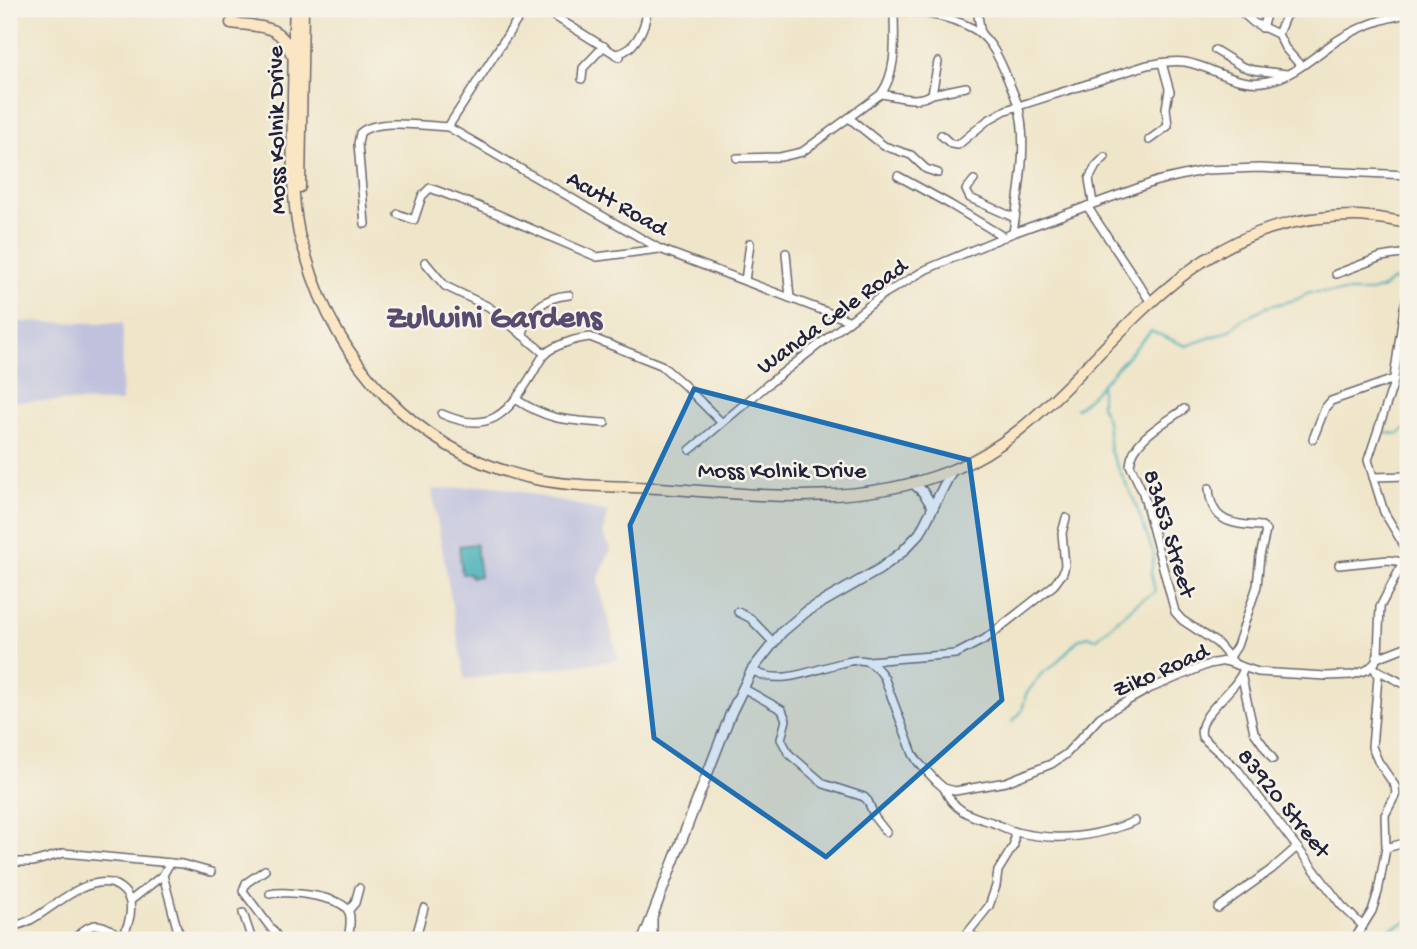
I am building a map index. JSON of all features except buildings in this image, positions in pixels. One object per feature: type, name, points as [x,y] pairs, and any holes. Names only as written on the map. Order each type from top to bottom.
[{"type":"main road","points":[[257,12],[271,9]]},
{"type":"main road","name":"Moss Kolnik Drive","points":[[295,9],[294,188],[300,240],[334,327],[373,384],[404,415],[435,438],[479,461],[525,477],[603,486],[823,496],[862,494],[913,483],[952,470],[988,452],[1033,419],[1150,301],[1206,258],[1266,230],[1323,218],[1352,216],[1408,223]]},
{"type":"main road","name":"Moss Kolnik Drive","points":[[303,9],[300,162],[304,250]]},
{"type":"main road","points":[[231,23],[278,32],[285,38],[294,60]]},
{"type":"street","points":[[447,127],[521,13],[527,9]]},
{"type":"street","points":[[543,9],[617,55],[633,45],[645,22],[647,9]]},
{"type":"street","points":[[856,9],[922,12],[950,19],[973,28],[994,51],[1018,106],[1022,147],[1013,233]]},
{"type":"street","points":[[950,19],[953,9]]},
{"type":"street","points":[[977,9],[981,34]]},
{"type":"street","points":[[1238,9],[1262,28],[1278,34],[1285,48],[1300,66]]},
{"type":"street","points":[[1262,28],[1268,9]]},
{"type":"street","points":[[1278,34],[1285,17],[1293,9]]},
{"type":"street","points":[[737,158],[771,158],[802,152],[881,93],[887,85],[894,62],[894,10]]},
{"type":"street","points":[[940,135],[951,144],[961,144],[988,120],[1018,106],[1147,65],[1186,62],[1235,80],[1249,83],[1271,81],[1288,75],[1353,32],[1372,23],[1408,14]]},
{"type":"street","points":[[582,79],[583,68],[604,46]]},
{"type":"street","points":[[1215,50],[1241,66],[1288,75]]},
{"type":"street","points":[[932,94],[938,62]]},
{"type":"street","points":[[1162,63],[1172,100]]},
{"type":"street","points":[[881,93],[923,99],[932,94],[966,87]]},
{"type":"street","points":[[1149,140],[1168,126],[1166,108],[1169,90]]},
{"type":"street","points":[[849,118],[884,146],[911,155],[926,169],[938,173]]},
{"type":"street","name":"Acutt Road","points":[[365,223],[358,144],[360,132],[371,125],[447,127],[660,249],[848,320]]},
{"type":"street","points":[[1105,157],[1088,179],[1090,205],[1150,301]]},
{"type":"street","name":"Wanda Cele Road","points":[[690,450],[848,320],[905,280],[1013,233],[1183,174],[1221,168],[1408,174]]},
{"type":"street","points":[[898,176],[1004,237]]},
{"type":"street","points":[[974,180],[966,190],[970,198],[1015,218]]},
{"type":"street","points":[[398,214],[414,220],[422,196],[430,188],[597,257],[660,249]]},
{"type":"street","points":[[745,281],[750,243]]},
{"type":"street","points":[[786,253],[790,298]]},
{"type":"street","points":[[1336,274],[1381,257],[1408,253]]},
{"type":"street","points":[[425,262],[445,286],[482,302],[545,354]]},
{"type":"street","points":[[1354,940],[1372,911],[1378,892],[1386,848],[1385,816],[1396,794],[1395,786],[1372,747],[1378,685],[1373,668],[1377,659],[1380,607],[1404,562],[1407,549],[1384,512],[1368,460],[1404,345],[1404,308],[1408,293]]},
{"type":"street","points":[[522,335],[529,317],[541,304],[557,296],[569,295]]},
{"type":"street","points":[[442,414],[458,421],[479,423],[500,414],[517,400],[545,354],[582,338],[596,338],[661,365],[721,422]]},
{"type":"street","points":[[1314,439],[1325,408],[1331,401],[1394,379]]},
{"type":"street","points":[[517,400],[540,414],[558,420],[605,423]]},
{"type":"street","name":"83453 Street","points":[[1184,409],[1150,433],[1136,449],[1130,466],[1143,493],[1175,612],[1182,620],[1217,643],[1235,664]]},
{"type":"street","points":[[643,940],[731,713],[752,670],[773,642],[807,611],[880,569],[902,552],[920,533],[952,470]]},
{"type":"street","points":[[1373,477],[1408,476]]},
{"type":"street","points":[[913,483],[933,507]]},
{"type":"street","points":[[1209,488],[1210,497],[1222,518],[1238,525],[1262,526],[1266,531],[1257,586],[1237,646],[1230,657]]},
{"type":"street","points":[[752,670],[760,676],[778,679],[853,661],[956,654],[985,639],[1054,585],[1063,573],[1065,565],[1062,533],[1066,518]]},
{"type":"street","points":[[1339,565],[1388,559],[1404,562]]},
{"type":"street","points":[[738,612],[750,618],[773,642]]},
{"type":"street","points":[[1377,659],[1408,646]]},
{"type":"street","points":[[867,661],[877,667],[884,677],[908,744],[918,762],[944,788],[949,799],[961,811],[1014,831],[1064,838],[1098,834],[1135,821]]},
{"type":"street","name":"Ziko Road","points":[[944,788],[962,790],[1006,782],[1032,772],[1066,754],[1100,718],[1149,689],[1209,664],[1225,661],[1271,674],[1326,676],[1352,675],[1373,668]]},
{"type":"street","name":"83920 Street","points":[[1244,668],[1241,677],[1204,719],[1202,737],[1238,770],[1342,906],[1363,926]]},
{"type":"street","points":[[1373,668],[1408,686]]},
{"type":"street","points":[[1241,677],[1254,732],[1273,759]]},
{"type":"street","points":[[743,688],[782,710],[786,720],[781,739],[784,748],[824,784],[855,793],[868,801],[875,818],[886,832]]},
{"type":"street","points":[[962,940],[985,913],[993,897],[998,872],[1014,845],[1014,831]]},
{"type":"street","points":[[1386,848],[1408,842]]},
{"type":"street","points":[[1218,908],[1272,869],[1297,846]]},
{"type":"street","points":[[9,862],[33,862],[64,853],[170,863],[211,872]]},
{"type":"street","points":[[130,901],[163,875],[170,863]]},
{"type":"street","points":[[265,870],[250,879],[243,889],[280,940]]},
{"type":"street","points":[[163,875],[177,928],[183,940]]},
{"type":"street","points":[[9,925],[26,923],[70,894],[98,882],[116,885],[126,894],[130,901],[131,919],[122,939],[103,925],[94,924],[73,940]]},
{"type":"street","points":[[348,940],[348,911],[355,903],[359,888]]},
{"type":"street","points":[[270,894],[284,891],[323,898],[348,911]]},
{"type":"street","points":[[415,940],[424,908]]},
{"type":"street","points":[[243,913],[252,940]]},
{"type":"street","points":[[653,914],[653,940]]},
{"type":"street","points":[[968,933],[980,940]]},
{"type":"highlighted area","points":[[694,389],[969,460],[1002,700],[826,857],[654,738],[630,525]]},
{"type":"shaded area","points":[[9,322],[123,323],[122,402],[9,401]]},
{"type":"shaded area","points":[[492,485],[608,512],[603,534],[611,549],[598,580],[619,660],[465,679],[432,490]]},
{"type":"water","points":[[476,544],[480,576],[471,577],[470,574],[462,574],[459,546]]},
{"type":"waterway","points":[[1076,409],[1151,331],[1186,346],[1229,331],[1241,320],[1266,307],[1298,299],[1309,292],[1371,292],[1383,288],[1391,281],[1408,276]]},
{"type":"waterway","points":[[1012,722],[1022,711],[1026,694],[1042,673],[1052,667],[1078,640],[1088,636],[1096,639],[1137,603],[1155,592],[1151,572],[1154,555],[1134,500],[1110,451],[1107,420],[1101,406],[1101,384]]},
{"type":"waterway","points":[[1384,433],[1399,434],[1408,427]]},
{"type":"waterway","points":[[1367,940],[1408,921]]},
{"type":"district","name":"Zulwini Gardens","points":[[494,315]]}]
